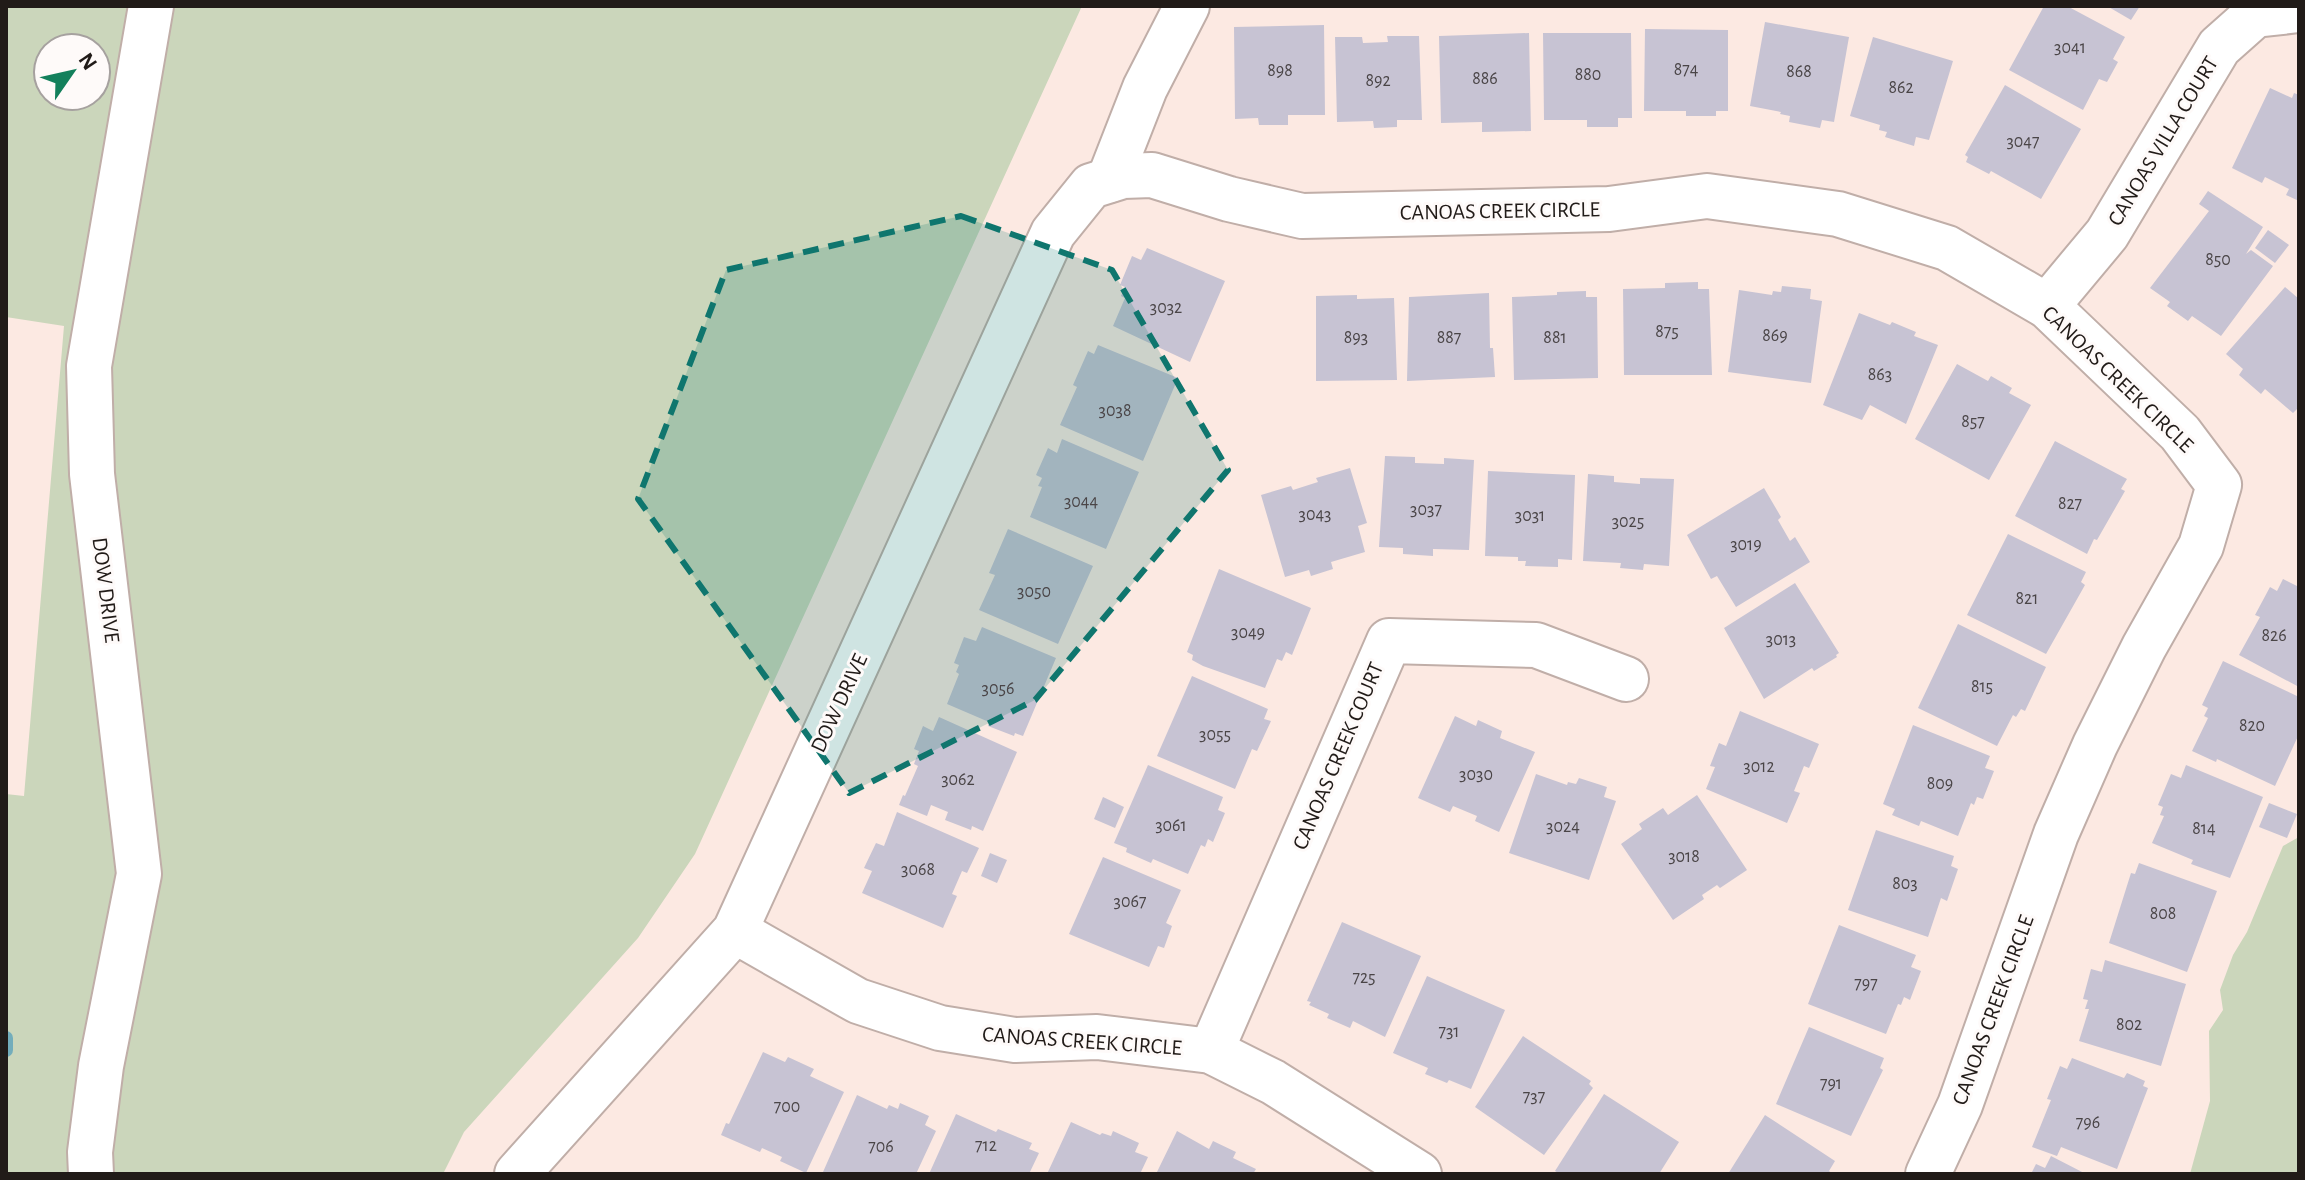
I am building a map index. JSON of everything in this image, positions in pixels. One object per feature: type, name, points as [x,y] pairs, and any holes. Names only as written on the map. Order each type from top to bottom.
[{"type":"street","name":"DOW DRIVE","points":[[91,1174],[90,1152],[101,1066],[139,874],[92,474],[89,366],[151,6]]},
{"type":"street","name":"DOW DRIVE","points":[[517,1174],[735,931],[1053,233],[1100,183],[1187,6]]},
{"type":"street","name":"CANOAS VILLA COURT","points":[[2047,306],[2107,234],[2219,47],[2255,15],[2299,10]]},
{"type":"street","name":"CANOAS CREEK CIRCLE","points":[[1100,183],[1123,176],[1152,175],[1229,199],[1302,216],[1609,209],[1707,196],[1838,214],[1947,248],[2047,306],[2180,433],[2219,485],[2201,546],[2144,647],[2095,745],[2056,834],[1960,1105],[1928,1174]]},
{"type":"street","name":"CANOAS CREEK COURT","points":[[1211,1051],[1389,641],[1536,645],[1626,679]]},
{"type":"street","name":"CANOAS CREEK CIRCLE","points":[[735,931],[858,1001],[940,1028],[1015,1040],[1097,1037],[1211,1051],[1273,1082],[1419,1174]]},
{"type":"highlighted area","points":[[961,216],[1112,270],[1228,470],[1035,700],[849,793],[638,499],[726,270]]},
{"type":"green space","points":[[6,6],[1082,6],[695,854],[638,938],[464,1132],[443,1174],[6,1174],[6,794],[24,796],[64,326],[6,317]]},
{"type":"green space","points":[[2299,837],[2299,1174],[2190,1174],[2210,1101],[2209,1031],[2223,1010],[2220,990],[2283,846]]},
{"type":"building","points":[[2044,6],[2067,6],[2125,37],[2113,59],[2118,62],[2107,82],[2099,79],[2083,110],[2009,70]]},
{"type":"building","points":[[2107,6],[2140,6],[2131,20]]},
{"type":"building","points":[[1765,22],[1849,37],[1834,122],[1822,120],[1820,128],[1789,122],[1790,116],[1781,112],[1750,106]]},
{"type":"building","points":[[1324,25],[1325,115],[1288,115],[1288,125],[1259,125],[1258,118],[1235,119],[1234,27]]},
{"type":"building","points":[[1645,29],[1728,30],[1728,111],[1716,111],[1716,116],[1686,116],[1686,111],[1644,111]]},
{"type":"building","points":[[1529,33],[1531,131],[1482,132],[1482,122],[1441,123],[1439,36]]},
{"type":"building","points":[[1543,33],[1631,33],[1632,118],[1618,118],[1618,127],[1587,127],[1587,120],[1544,120]]},
{"type":"building","points":[[1387,36],[1419,36],[1422,120],[1397,120],[1397,127],[1374,128],[1373,121],[1337,122],[1335,37],[1362,37],[1363,43],[1388,42]]},
{"type":"building","points":[[1873,37],[1953,61],[1929,140],[1916,137],[1914,146],[1885,137],[1887,132],[1879,130],[1880,125],[1850,116]]},
{"type":"building","points":[[2005,85],[2081,129],[2041,199],[1991,171],[1989,174],[1966,162],[1968,157],[1965,155]]},
{"type":"building","points":[[2270,88],[2292,98],[2294,93],[2299,95],[2299,201],[2286,195],[2289,189],[2265,177],[2262,183],[2232,168]]},
{"type":"building","points":[[2208,191],[2263,227],[2246,254],[2251,250],[2273,266],[2221,336],[2192,316],[2188,321],[2167,306],[2170,302],[2150,288],[2209,211],[2199,204]]},
{"type":"building","points":[[2268,230],[2289,245],[2275,263],[2255,248]]},
{"type":"building","points":[[1147,248],[1225,281],[1190,362],[1113,326],[1125,298],[1121,296],[1125,287],[1120,285],[1132,256],[1141,260]]},
{"type":"building","points":[[1698,282],[1698,289],[1709,289],[1712,375],[1624,375],[1623,289],[1665,288],[1665,283]]},
{"type":"building","points":[[1782,286],[1811,289],[1810,299],[1822,301],[1811,383],[1728,372],[1739,290],[1772,295],[1773,291],[1781,292]]},
{"type":"building","points":[[2285,287],[2299,299],[2299,407],[2293,413],[2265,389],[2261,394],[2239,375],[2243,369],[2226,354]]},
{"type":"building","points":[[1586,291],[1586,297],[1597,297],[1598,378],[1514,380],[1512,297]]},
{"type":"building","points":[[1489,293],[1490,348],[1493,348],[1495,377],[1407,381],[1409,297]]},
{"type":"building","points":[[1357,295],[1357,299],[1394,298],[1397,380],[1316,381],[1316,296]]},
{"type":"building","points":[[1859,313],[1890,325],[1892,322],[1916,332],[1914,336],[1938,345],[1906,424],[1870,405],[1862,420],[1823,405]]},
{"type":"building","points":[[1098,345],[1178,378],[1143,461],[1060,425],[1077,387],[1073,385],[1088,351],[1094,354]]},
{"type":"building","points":[[1957,364],[1988,381],[1991,376],[2012,388],[2009,393],[2031,405],[1989,480],[1915,439]]},
{"type":"building","points":[[1062,439],[1139,472],[1106,549],[1030,517],[1042,487],[1038,486],[1042,478],[1036,475],[1048,448],[1057,453]]},
{"type":"building","points":[[2055,441],[2127,479],[2121,489],[2125,491],[2087,554],[2015,516]]},
{"type":"building","points":[[1385,456],[1415,457],[1415,463],[1444,464],[1444,458],[1474,460],[1469,550],[1433,549],[1433,556],[1403,554],[1403,548],[1379,547]]},
{"type":"building","points":[[1350,468],[1367,523],[1358,526],[1365,552],[1331,562],[1333,569],[1311,576],[1309,570],[1285,577],[1261,495],[1291,486],[1293,490],[1318,482],[1316,478]]},
{"type":"building","points":[[1488,471],[1575,475],[1572,560],[1558,559],[1558,567],[1525,566],[1526,561],[1518,561],[1518,557],[1485,556]]},
{"type":"building","points":[[1588,474],[1614,476],[1614,482],[1640,484],[1640,478],[1674,479],[1669,566],[1644,564],[1643,570],[1620,568],[1621,563],[1583,561]]},
{"type":"building","points":[[1764,488],[1781,517],[1778,520],[1790,541],[1795,537],[1810,562],[1736,607],[1717,576],[1711,579],[1687,535]]},
{"type":"building","points":[[1008,529],[1093,566],[1058,644],[979,610],[995,575],[989,573]]},
{"type":"building","points":[[2008,534],[2086,572],[2081,582],[2085,585],[2046,654],[1967,615]]},
{"type":"building","points":[[1219,569],[1311,608],[1292,655],[1286,652],[1282,661],[1277,659],[1265,688],[1203,666],[1192,660],[1193,655],[1187,652]]},
{"type":"building","points":[[2283,579],[2299,587],[2299,687],[2239,655],[2260,617],[2255,615],[2270,587],[2277,591]]},
{"type":"building","points":[[1795,583],[1839,653],[1764,699],[1724,628]]},
{"type":"building","points":[[1958,624],[2046,667],[2025,711],[2021,709],[2016,717],[2013,715],[1997,746],[1918,708]]},
{"type":"building","points":[[982,627],[1056,658],[1023,736],[1015,733],[1014,736],[988,726],[989,722],[947,704],[959,674],[956,672],[959,665],[954,663],[964,637],[976,641]]},
{"type":"building","points":[[2223,661],[2299,697],[2299,734],[2275,786],[2192,751],[2208,718],[2204,716],[2208,708],[2202,705]]},
{"type":"building","points":[[1192,676],[1268,709],[1264,719],[1271,721],[1257,751],[1252,749],[1235,789],[1157,756]]},
{"type":"building","points":[[1740,711],[1819,744],[1809,768],[1804,766],[1794,791],[1800,793],[1787,823],[1706,789],[1715,767],[1710,766],[1719,743],[1726,746]]},
{"type":"building","points":[[1455,716],[1476,726],[1478,720],[1502,731],[1500,738],[1535,752],[1499,832],[1475,821],[1477,816],[1453,806],[1450,812],[1418,798]]},
{"type":"building","points":[[939,717],[1017,752],[983,831],[945,820],[948,812],[931,805],[927,816],[899,805],[918,766],[914,764],[919,751],[914,749],[923,726],[933,731]]},
{"type":"building","points":[[1913,725],[1990,756],[1985,768],[1994,771],[1983,799],[1977,797],[1974,805],[1971,803],[1958,836],[1921,821],[1919,826],[1892,815],[1895,809],[1883,804]]},
{"type":"building","points":[[1148,765],[1223,797],[1218,810],[1225,813],[1213,842],[1208,839],[1205,847],[1201,845],[1188,874],[1153,859],[1151,863],[1114,843]]},
{"type":"building","points":[[2186,765],[2263,797],[2230,878],[2191,864],[2193,860],[2152,843],[2164,816],[2160,815],[2163,807],[2158,805],[2171,774],[2181,778]]},
{"type":"building","points":[[1536,774],[1567,785],[1568,782],[1576,784],[1579,778],[1607,787],[1604,797],[1616,801],[1589,880],[1509,853]]},
{"type":"building","points":[[1697,795],[1747,870],[1720,888],[1717,885],[1702,895],[1704,899],[1673,920],[1621,844],[1642,829],[1639,824],[1663,808],[1668,815]]},
{"type":"building","points":[[1103,797],[1124,807],[1115,828],[1094,819]]},
{"type":"building","points":[[2269,803],[2297,814],[2287,838],[2259,827]]},
{"type":"building","points":[[897,812],[979,848],[967,873],[962,871],[952,894],[957,896],[943,928],[862,893],[872,871],[864,868],[876,843],[884,846]]},
{"type":"building","points":[[1876,830],[1954,856],[1951,866],[1958,869],[1947,901],[1941,898],[1928,937],[1848,910]]},
{"type":"building","points":[[990,853],[1007,860],[997,883],[981,876]]},
{"type":"building","points":[[1103,857],[1181,890],[1166,923],[1172,926],[1164,948],[1158,946],[1149,967],[1069,934]]},
{"type":"building","points":[[2139,863],[2217,891],[2187,972],[2109,943],[2131,873],[2135,874]]},
{"type":"building","points":[[1342,922],[1421,956],[1385,1037],[1353,1021],[1350,1028],[1327,1018],[1329,1014],[1309,1005],[1311,1002],[1307,1001]]},
{"type":"building","points":[[1839,925],[1916,955],[1911,967],[1921,971],[1910,1000],[1904,997],[1901,1005],[1898,1004],[1886,1034],[1808,1004]]},
{"type":"building","points":[[2105,960],[2186,984],[2161,1066],[2079,1041],[2089,1009],[2085,1009],[2088,1000],[2083,999],[2091,969],[2102,972]]},
{"type":"building","points":[[1427,976],[1505,1010],[1471,1089],[1425,1074],[1428,1068],[1393,1053]]},
{"type":"building","points":[[1809,1027],[1884,1058],[1880,1068],[1883,1070],[1851,1136],[1776,1104]]},
{"type":"building","points":[[1523,1036],[1591,1081],[1589,1084],[1593,1088],[1544,1155],[1475,1107]]},
{"type":"building","points":[[763,1052],[785,1062],[788,1057],[814,1069],[810,1076],[844,1092],[806,1173],[780,1161],[782,1157],[762,1148],[760,1152],[721,1135]]},
{"type":"building","points":[[2072,1058],[2124,1078],[2127,1073],[2145,1081],[2143,1086],[2148,1088],[2117,1169],[2061,1147],[2057,1156],[2032,1147],[2051,1100],[2047,1099],[2060,1066],[2067,1069]]},
{"type":"building","points":[[1604,1094],[1679,1142],[1659,1174],[1560,1174],[1555,1171]]},
{"type":"building","points":[[857,1095],[887,1109],[889,1105],[898,1109],[900,1103],[929,1116],[925,1125],[936,1131],[916,1174],[823,1172]]},
{"type":"building","points":[[956,1114],[996,1132],[998,1129],[1032,1143],[1029,1149],[1039,1153],[1029,1174],[929,1174]]},
{"type":"building","points":[[1765,1115],[1835,1161],[1829,1171],[1833,1174],[1728,1174]]},
{"type":"building","points":[[1071,1122],[1100,1135],[1111,1136],[1113,1131],[1139,1143],[1135,1152],[1148,1157],[1140,1174],[1047,1174]]},
{"type":"building","points":[[1177,1131],[1209,1149],[1213,1141],[1236,1152],[1233,1158],[1256,1169],[1253,1174],[1156,1174]]},
{"type":"building","points":[[2051,1156],[2086,1174],[2031,1174],[2036,1164],[2045,1168]]},
{"type":"waterway","points":[[6,1038],[6,1050]]}]
